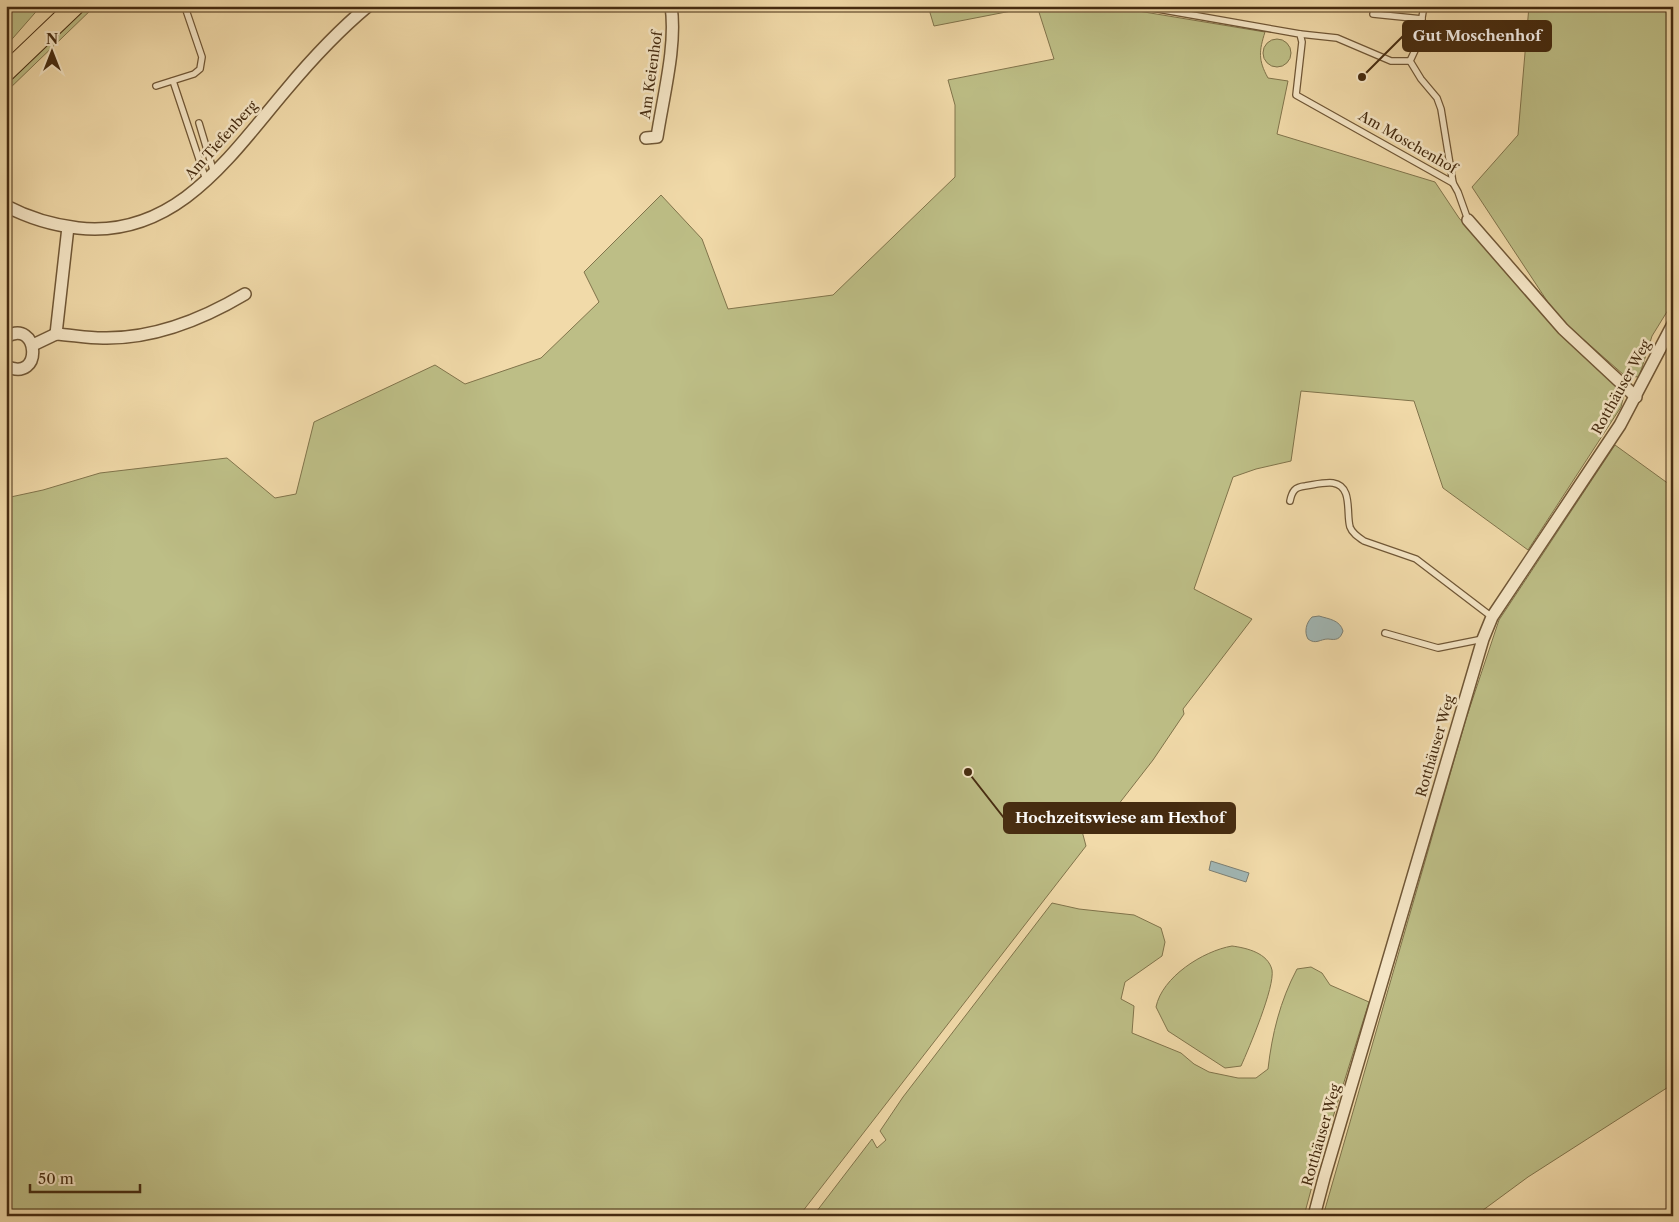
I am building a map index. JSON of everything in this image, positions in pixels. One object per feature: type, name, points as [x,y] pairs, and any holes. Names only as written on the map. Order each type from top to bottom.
[{"type":"main road","points":[[6,72],[75,6]]},
{"type":"street","name":"Am Tiefenberg","points":[[6,206],[49,224],[95,230],[136,223],[157,216],[193,193],[225,163],[287,88],[327,44],[368,6]]},
{"type":"street","name":"Am Keienhof","points":[[646,138],[657,137],[669,61],[673,21],[672,6]]},
{"type":"street","name":"Am Moschenhof","points":[[1468,220],[1563,330],[1636,397]]},
{"type":"street","points":[[56,334],[68,227]]},
{"type":"street","points":[[33,345],[56,334],[103,338],[124,337],[165,329],[200,318],[245,294]]},
{"type":"street","name":"Rotthäuser Weg","points":[[1314,1216],[1326,1168],[1483,638],[1492,618],[1620,426],[1673,324]]},
{"type":"street","points":[[6,337],[16,334],[23,335],[33,345],[34,352],[32,359],[27,365],[14,369],[6,366]]},
{"type":"lane","points":[[1141,6],[1300,34],[1337,38],[1391,61],[1410,61]]},
{"type":"lane","points":[[1410,61],[1417,46],[1424,6]]},
{"type":"lane","points":[[156,86],[194,74],[202,65],[202,57],[186,10]]},
{"type":"lane","points":[[1373,14],[1422,19]]},
{"type":"lane","name":"Am Moschenhof","points":[[1300,34],[1302,42],[1296,95],[1453,183],[1468,220]]},
{"type":"lane","points":[[1410,61],[1421,79],[1437,98],[1441,110],[1453,183]]},
{"type":"lane","points":[[173,81],[210,177]]},
{"type":"lane","points":[[199,123],[210,177]]},
{"type":"lane","points":[[1290,501],[1292,492],[1297,487],[1333,483],[1342,488],[1348,501],[1350,529],[1357,536],[1364,541],[1416,559],[1492,618]]},
{"type":"lane","points":[[1385,633],[1438,648],[1483,638]]},
{"type":"green space","points":[[6,6],[41,6],[6,46]]},
{"type":"green space","points":[[88,6],[95,6],[6,92],[6,85]]},
{"type":"green space","points":[[928,6],[1037,6],[934,26]]},
{"type":"green space","points":[[1037,6],[1108,6],[1265,32],[1260,55],[1262,66],[1268,78],[1288,81],[1277,134],[1435,182],[1459,218],[1549,320],[1624,395],[1621,407],[1528,550],[1443,488],[1414,401],[1301,391],[1291,461],[1256,469],[1233,477],[1194,589],[1252,619],[1183,709],[1184,714],[1153,760],[1097,832],[1089,821],[1082,831],[1086,846],[799,1216],[6,1216],[6,498],[43,490],[100,473],[227,458],[275,498],[296,494],[314,422],[435,365],[465,384],[541,358],[599,302],[584,272],[661,195],[702,239],[728,309],[833,295],[955,177],[955,105],[948,80],[1054,59]]},
{"type":"green space","points":[[1529,6],[1673,6],[1673,302],[1652,336],[1639,377],[1625,376],[1557,316],[1472,187],[1518,135]]},
{"type":"green space","points":[[1277,39],[1287,43],[1291,53],[1287,63],[1277,67],[1267,63],[1263,53],[1267,43]]},
{"type":"green space","points":[[1615,445],[1673,487],[1673,1084],[1528,1177],[1475,1216],[1323,1216],[1466,719],[1499,620]]},
{"type":"green space","points":[[1052,903],[1079,909],[1134,915],[1161,928],[1165,942],[1162,956],[1125,982],[1121,999],[1134,1006],[1132,1033],[1181,1053],[1194,1064],[1209,1072],[1238,1078],[1256,1078],[1268,1069],[1278,1018],[1286,993],[1297,969],[1311,967],[1322,973],[1330,985],[1369,1002],[1304,1216],[813,1216],[872,1139],[877,1148],[886,1140],[880,1131],[903,1097]]},
{"type":"green space","points":[[1232,946],[1244,948],[1262,955],[1270,964],[1272,978],[1261,1018],[1241,1066],[1225,1068],[1168,1031],[1156,1007],[1166,986],[1185,967],[1209,953]]},
{"type":"water","points":[[1319,616],[1334,620],[1342,627],[1343,631],[1339,638],[1316,642],[1308,639],[1306,628],[1308,622],[1312,617]]},
{"type":"water","points":[[1211,861],[1249,873],[1246,882],[1209,870]]},
{"type":"place","name":"Gut Moschenhof","points":[[1362,77]]},
{"type":"place","name":"Hochzeitswiese am Hexhof","points":[[968,772]]}]
